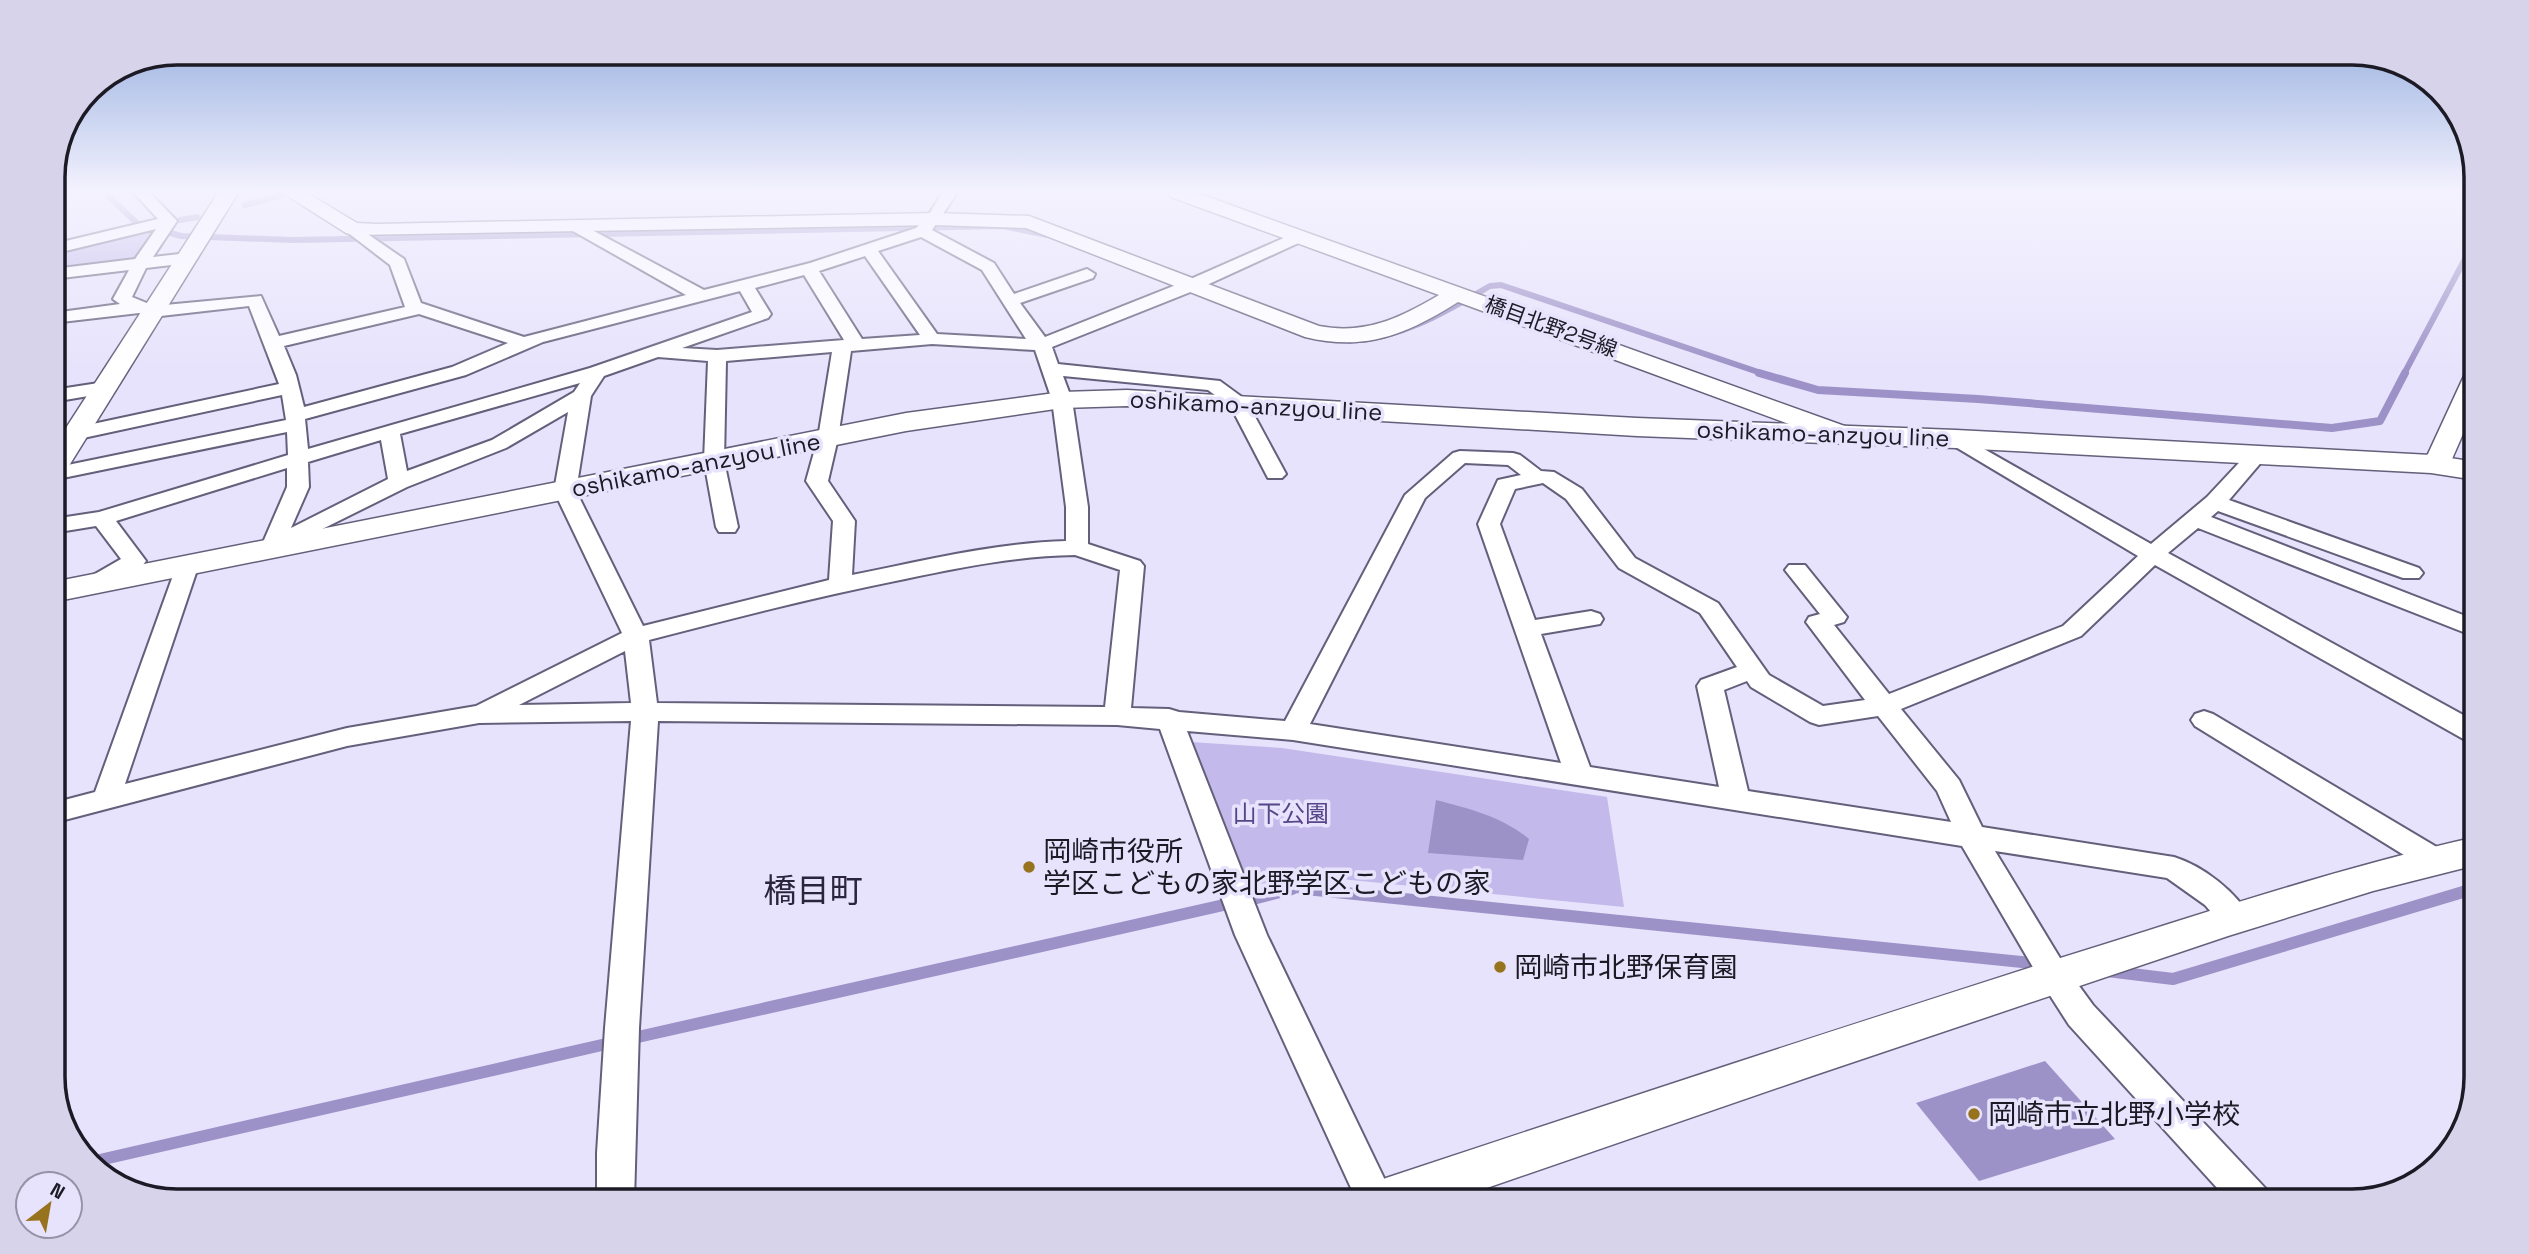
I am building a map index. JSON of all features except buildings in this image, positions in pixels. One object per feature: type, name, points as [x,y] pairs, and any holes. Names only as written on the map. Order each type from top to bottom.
[{"type":"main road","name":"oshikamo-anzyou line","points":[[65,589],[919,420],[1062,400],[1127,398],[1637,427],[1956,439],[2431,464],[2464,470]]},
{"type":"street","points":[[147,310],[122,299],[148,252]]},
{"type":"street","points":[[65,450],[106,388],[147,310],[192,252]]},
{"type":"street","points":[[383,252],[398,263],[413,306],[525,343]]},
{"type":"street","points":[[621,252],[701,296]]},
{"type":"street","points":[[65,469],[296,420],[459,371],[537,338],[809,268],[860,252]]},
{"type":"street","points":[[870,252],[932,339]]},
{"type":"street","points":[[966,252],[988,267],[1027,329],[1042,345],[1051,369],[1062,400],[1077,507],[1077,548]]},
{"type":"street","points":[[1105,252],[1313,332],[1347,337],[1382,332],[1423,315],[1458,293]]},
{"type":"street","points":[[653,353],[717,356],[932,339],[1042,345],[1192,285],[1267,252]]},
{"type":"street","name":"橋目北野2号線","points":[[1340,252],[1844,435]]},
{"type":"street","points":[[65,273],[188,258]]},
{"type":"street","points":[[809,268],[850,346],[817,481],[844,521],[839,584]]},
{"type":"street","points":[[1010,302],[1087,274]]},
{"type":"street","points":[[65,524],[102,518],[298,458],[597,372],[653,353],[762,314],[745,285]]},
{"type":"street","points":[[65,317],[255,300],[290,387],[296,420],[298,487],[272,547]]},
{"type":"street","points":[[273,343],[421,309]]},
{"type":"street","points":[[717,356],[714,461],[727,527]]},
{"type":"street","points":[[1051,369],[1213,385],[1239,404],[1275,474]]},
{"type":"street","points":[[597,372],[581,396],[565,491],[636,636],[645,712],[622,1028],[616,1189]]},
{"type":"street","points":[[74,434],[290,387]]},
{"type":"street","points":[[65,394],[106,388]]},
{"type":"street","points":[[272,547],[399,482],[499,444],[581,396]]},
{"type":"street","points":[[2431,464],[2440,459],[2464,404]]},
{"type":"street","points":[[390,431],[399,482]]},
{"type":"street","points":[[1956,439],[2153,554],[2359,665],[2464,727]]},
{"type":"street","points":[[1579,776],[1489,524],[1506,485],[1547,476],[1574,494],[1627,563],[1709,608],[1760,681],[1819,716],[1884,706],[2072,631],[2153,554],[2205,510],[2258,455]]},
{"type":"street","points":[[1293,731],[1416,495],[1460,457],[1513,460],[1537,478]]},
{"type":"street","points":[[2205,510],[2412,573]]},
{"type":"street","points":[[2205,510],[2464,624]]},
{"type":"street","points":[[96,583],[134,561],[102,518]]},
{"type":"street","points":[[479,714],[636,636],[839,584],[978,557],[1077,548],[1132,566],[1117,716]]},
{"type":"street","points":[[106,800],[187,564]]},
{"type":"street","points":[[1797,570],[1835,617],[1818,622],[1949,787],[1973,839],[2055,977],[2081,1015],[2241,1189]]},
{"type":"street","points":[[1525,629],[1591,619]]},
{"type":"street","points":[[1736,800],[1710,686],[1753,670]]},
{"type":"street","points":[[65,810],[347,737],[479,714],[645,712],[1117,716],[1293,731],[1973,839],[2174,868],[2216,897],[2236,919]]},
{"type":"street","points":[[1169,719],[1251,935],[1370,1189]]},
{"type":"street","points":[[2204,720],[2435,860]]},
{"type":"street","points":[[1425,1189],[2055,977],[2236,919],[2464,854]]},
{"type":"green space","points":[[65,252],[141,252],[134,261],[65,269]]},
{"type":"green space","name":"山下公園","points":[[1175,741],[1282,748],[1607,797],[1624,907],[1310,876],[1242,887]]},
{"type":"shaded area","points":[[1436,800],[1485,814],[1518,831],[1529,839],[1523,860],[1428,853]]},
{"type":"shaded area","points":[[2045,1061],[2115,1139],[1979,1181],[1916,1103]]},
{"type":"waterway","points":[[2404,374],[2464,261]]},
{"type":"waterway","points":[[1350,341],[1406,329],[1440,314],[1490,286],[1501,285],[1764,374]]},
{"type":"waterway","points":[[1759,373],[1818,390],[1978,399],[2332,428],[2380,421],[2405,373]]},
{"type":"waterway","points":[[1285,891],[1296,888],[1323,891]]},
{"type":"waterway","points":[[1253,899],[1292,889]]},
{"type":"waterway","points":[[1306,889],[2041,964]]},
{"type":"waterway","points":[[2107,971],[2173,979],[2464,892]]},
{"type":"waterway","points":[[629,1039],[1228,904]]},
{"type":"waterway","points":[[102,1160],[615,1042]]},
{"type":"place","name":"岡崎市役所 学区こどもの家北野学区こどもの家","points":[[1029,867]]},
{"type":"place","name":"岡崎市北野保育園","points":[[1500,967]]},
{"type":"place","name":"岡崎市立北野小学校","points":[[1974,1114]]},
{"type":"district","name":"橋目町","points":[[813,890]]}]
